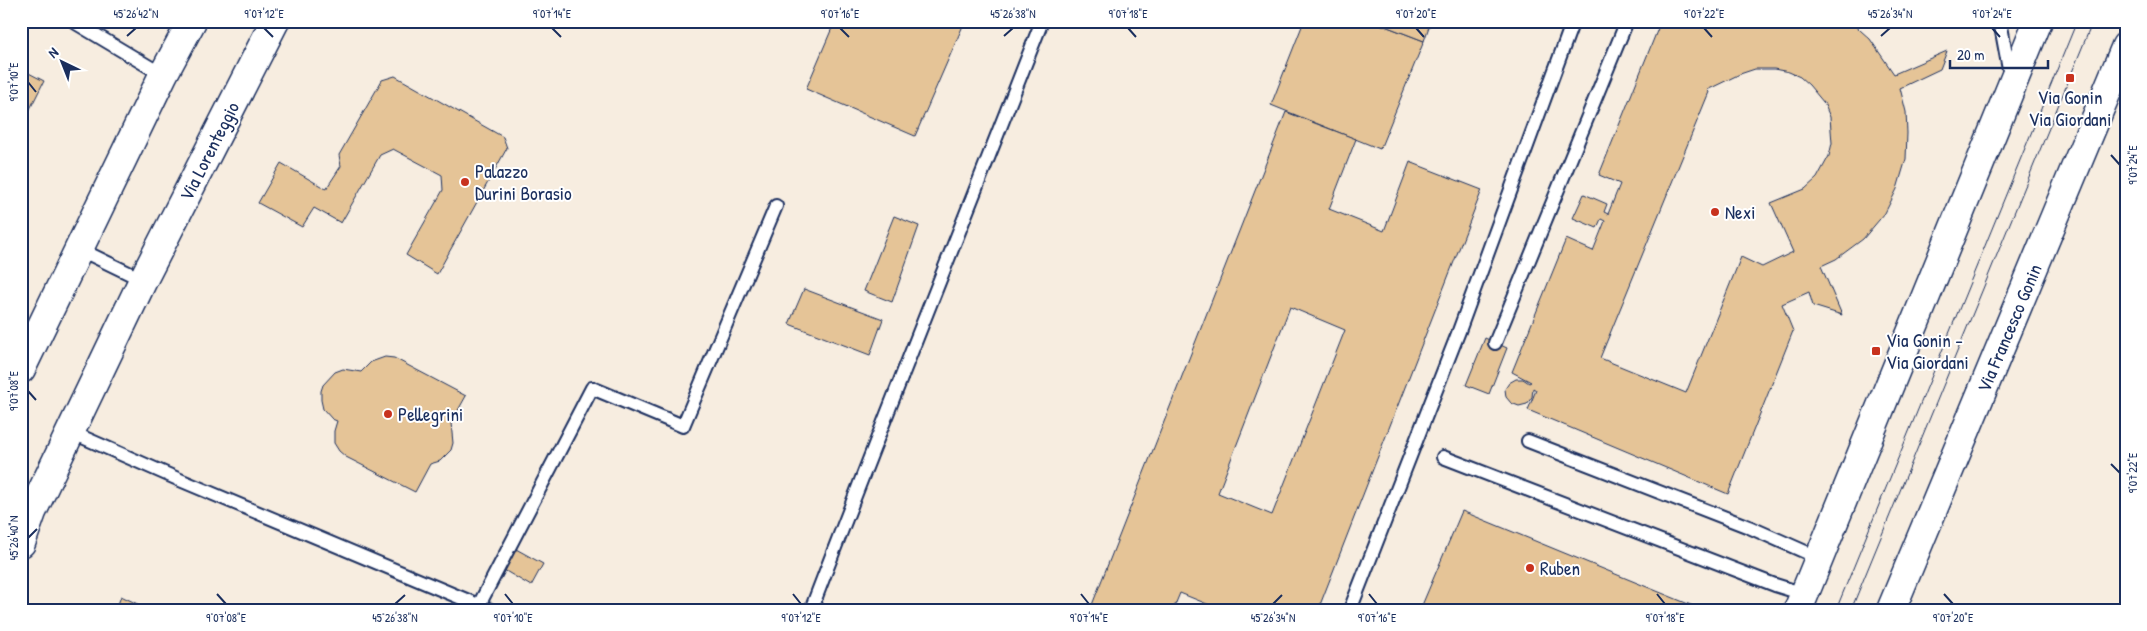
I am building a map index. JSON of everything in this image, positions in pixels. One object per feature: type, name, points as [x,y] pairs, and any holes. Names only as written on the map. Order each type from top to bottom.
[{"type":"street","points":[[21,369],[163,75],[192,21]]},
{"type":"street","name":"Via Lorenteggio","points":[[21,543],[32,512],[144,280],[275,21]]},
{"type":"street","points":[[1801,602],[2038,21]]},
{"type":"street","name":"Via Francesco Gonin","points":[[1892,610],[2126,46]]},
{"type":"lane","points":[[811,610],[910,351],[959,233],[1042,21]]},
{"type":"lane","points":[[1350,610],[1459,331],[1573,21]]},
{"type":"lane","points":[[1496,342],[1627,21]]},
{"type":"lane","points":[[2000,21],[2012,86]]},
{"type":"lane","points":[[76,23],[163,75]]},
{"type":"lane","points":[[71,432],[180,480],[485,607],[592,388],[682,426],[776,206]]},
{"type":"lane","points":[[79,249],[144,280]]},
{"type":"lane","points":[[1528,440],[1749,527],[1819,558]]},
{"type":"lane","points":[[1443,457],[1775,585],[1801,602]]},
{"type":"building","points":[[835,21],[965,21],[915,136],[806,89]]},
{"type":"building","points":[[1304,21],[1372,21],[1424,41],[1380,149],[1271,105]]},
{"type":"building","points":[[1372,21],[1431,21],[1424,41]]},
{"type":"building","points":[[1661,21],[1850,21],[1870,39],[1894,74],[1947,51],[1940,69],[1900,88],[1906,112],[1906,159],[1897,189],[1885,213],[1863,239],[1836,259],[1821,266],[1842,315],[1813,306],[1809,292],[1782,304],[1793,331],[1728,494],[1528,410],[1536,390],[1533,388],[1532,397],[1527,404],[1519,406],[1511,403],[1506,397],[1505,389],[1509,383],[1516,379],[1531,382],[1512,372],[1566,239],[1593,251],[1605,221],[1601,219],[1597,228],[1573,218],[1584,194],[1607,204],[1604,212],[1608,214],[1620,184],[1599,175]],"holes":[[[1755,69],[1774,69],[1789,72],[1800,77],[1824,103],[1830,117],[1832,143],[1829,156],[1817,178],[1805,189],[1771,203],[1793,252],[1762,267],[1741,257],[1686,393],[1600,358],[1709,92],[1707,90]]]},
{"type":"building","points":[[21,69],[44,81],[21,127]]},
{"type":"building","name":"Palazzo Durini Borasio","points":[[395,76],[503,137],[507,148],[437,274],[406,255],[443,190],[442,175],[393,149],[380,155],[341,223],[314,208],[302,227],[258,203],[281,163],[326,189],[341,166],[339,155],[382,80]]},
{"type":"building","points":[[1286,112],[1356,139],[1329,209],[1384,231],[1410,162],[1482,190],[1318,610],[1222,610],[1180,593],[1173,610],[1090,610]],"holes":[[[1290,307],[1345,330],[1272,515],[1218,493]]]},
{"type":"building","points":[[894,216],[919,226],[892,302],[864,291]]},
{"type":"building","points":[[804,289],[883,319],[870,355],[789,324]]},
{"type":"building","points":[[1485,338],[1507,348],[1489,394],[1466,385]]},
{"type":"building","points":[[385,357],[394,358],[466,396],[451,423],[453,443],[451,450],[440,461],[430,464],[415,492],[346,457],[339,451],[334,443],[334,431],[337,421],[332,419],[323,409],[321,400],[323,385],[335,372],[343,369],[361,372],[371,362]]},
{"type":"building","points":[[1462,511],[1703,610],[1420,610]]},
{"type":"building","points":[[516,549],[543,564],[531,586],[504,570]]},
{"type":"building","points":[[121,596],[150,610],[116,610]]},
{"type":"tram line","points":[[1836,610],[2077,21]]},
{"type":"tram line","points":[[1851,610],[2093,21]]},
{"type":"place","name":"Via Gonin Via Giordani","points":[[2070,78]]},
{"type":"place","name":"Palazzo Durini Borasio","points":[[465,182]]},
{"type":"place","name":"Nexi","points":[[1715,212]]},
{"type":"place","name":"Via Gonin - Via Giordani","points":[[1876,351]]},
{"type":"place","name":"Pellegrini","points":[[388,414]]},
{"type":"place","name":"Ruben","points":[[1530,568]]}]
